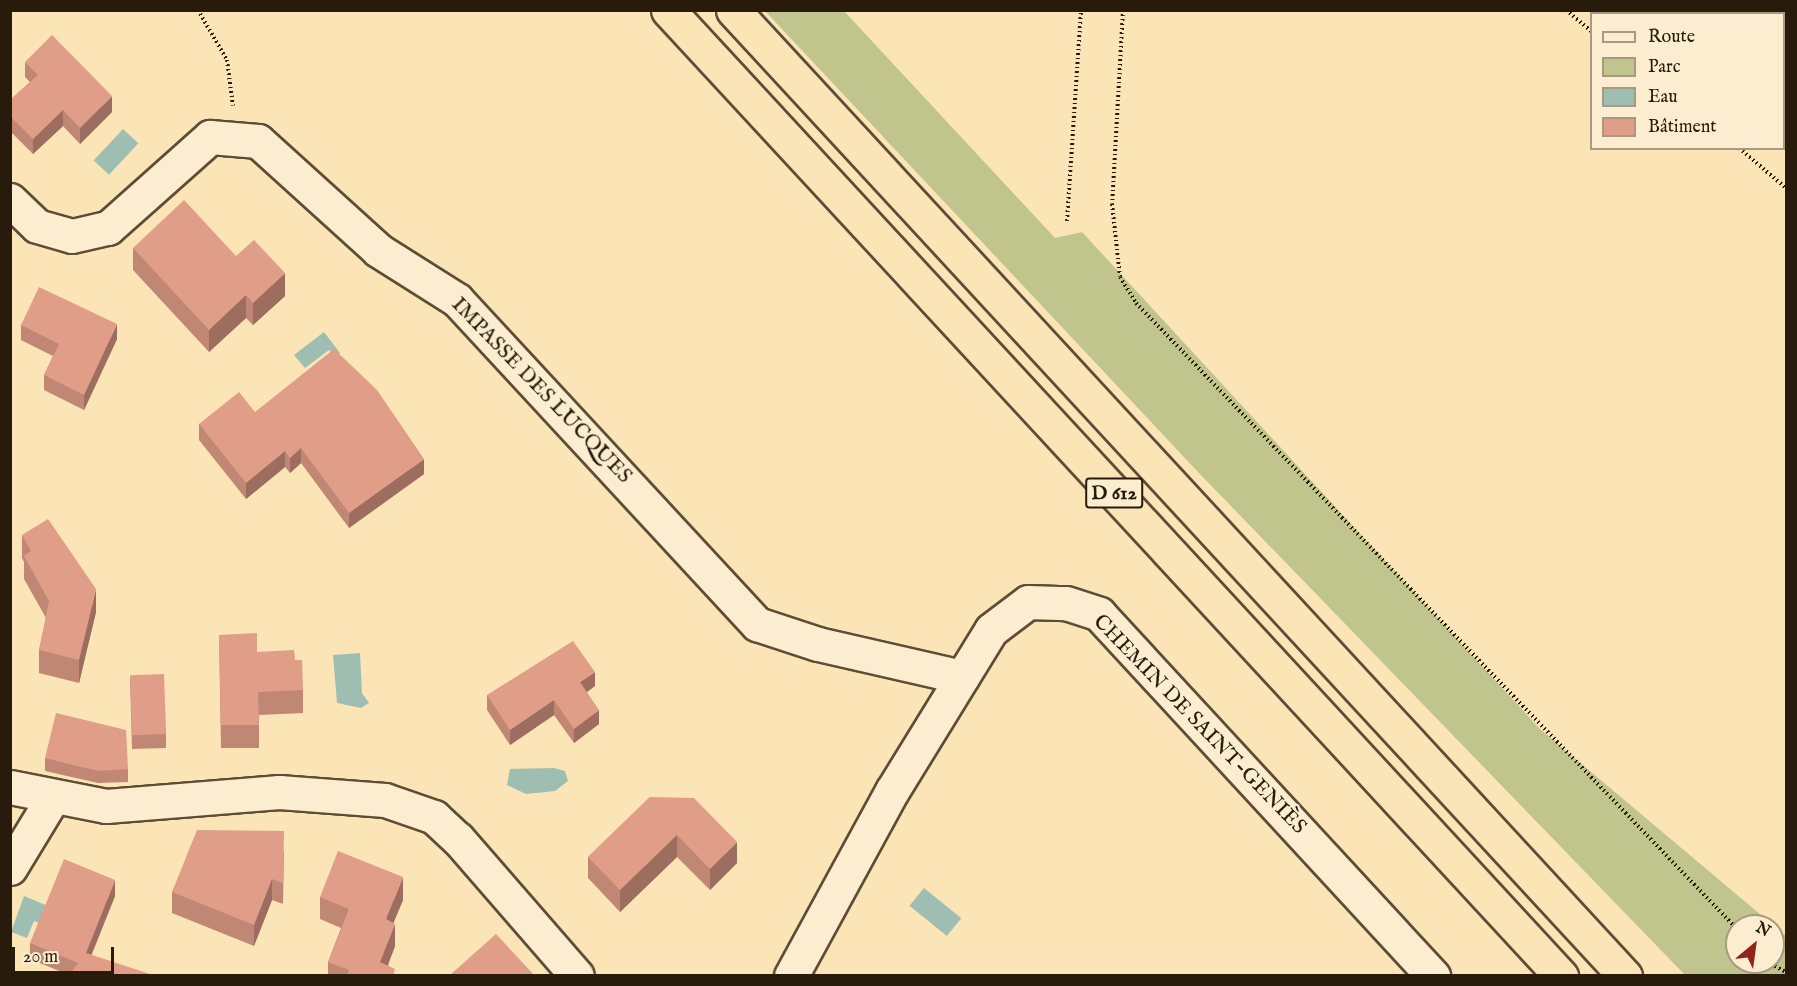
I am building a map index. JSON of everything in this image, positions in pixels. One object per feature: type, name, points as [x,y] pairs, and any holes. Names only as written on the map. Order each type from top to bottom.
[{"type":"highway","name":"D 612","points":[[668,10],[1561,975]]},
{"type":"highway","name":"D 612","points":[[733,10],[1625,975]]},
{"type":"street","name":"IMPASSE DES LUCQUES","points":[[10,200],[37,226],[72,236],[108,228],[187,153],[210,137],[236,136],[258,141],[378,250],[457,300],[584,431],[757,624],[818,644],[962,677]]},
{"type":"street","name":"CHEMIN DE SAINT-GENIÈS","points":[[791,975],[892,791],[991,630],[1028,602],[1066,603],[1099,614],[1433,975]]},
{"type":"street","points":[[10,787],[52,799],[106,806],[279,792],[385,800],[434,817],[458,839],[577,975]]},
{"type":"street","points":[[10,868],[52,799]]},
{"type":"path","points":[[198,10],[227,60],[236,136]]},
{"type":"path","points":[[1067,221],[1081,10]]},
{"type":"path","points":[[1123,10],[1112,204],[1120,277],[1136,303],[1176,351],[1547,727],[1725,916]]},
{"type":"path","points":[[1566,10],[1590,30]]},
{"type":"path","points":[[1741,150],[1786,188]]},
{"type":"green space","points":[[765,11],[844,11],[1055,238],[1082,232],[1540,729],[1760,914],[1725,914],[1725,974],[1785,974],[1786,936],[1786,975],[1685,975],[1199,473]]},
{"type":"water","points":[[123,129],[138,143],[109,175],[94,160]]},
{"type":"water","points":[[324,332],[340,353],[335,357],[329,350],[305,368],[294,355]]},
{"type":"water","points":[[360,653],[362,693],[369,703],[361,708],[337,703],[333,655]]},
{"type":"water","points":[[554,768],[565,771],[568,781],[555,791],[526,794],[507,785],[510,769]]},
{"type":"water","points":[[924,888],[961,918],[947,936],[910,906]]},
{"type":"water","points":[[24,896],[53,908],[46,926],[34,921],[27,938],[11,932]]},
{"type":"building","points":[[52,35],[112,96],[80,128],[63,110],[33,139],[10,116],[10,100],[38,75],[25,62]]},
{"type":"building","points":[[184,200],[236,256],[254,240],[285,273],[253,303],[246,295],[209,330],[133,248]]},
{"type":"building","points":[[39,287],[117,324],[84,395],[44,375],[59,344],[21,325]]},
{"type":"building","points":[[334,349],[377,390],[424,459],[349,513],[301,448],[290,458],[285,451],[246,483],[199,424],[239,392],[255,412]]},
{"type":"building","points":[[48,519],[96,589],[79,660],[39,650],[49,601],[24,556],[31,551],[22,535]]},
{"type":"building","points":[[257,633],[257,652],[294,650],[295,660],[302,660],[303,690],[258,692],[259,725],[221,725],[219,635]]},
{"type":"building","points":[[573,641],[595,672],[580,682],[599,710],[574,729],[554,700],[510,730],[487,695]]},
{"type":"building","points":[[164,674],[166,734],[132,735],[130,675]]},
{"type":"building","points":[[56,713],[126,730],[128,769],[98,771],[45,758]]},
{"type":"building","points":[[650,797],[694,798],[737,842],[710,869],[677,835],[620,890],[588,857]]},
{"type":"building","points":[[197,830],[284,831],[283,883],[272,879],[254,925],[172,892]]},
{"type":"building","points":[[338,851],[403,877],[386,919],[395,924],[380,962],[395,969],[393,975],[347,975],[349,970],[328,962],[349,909],[320,897]]},
{"type":"building","points":[[64,859],[115,880],[86,953],[153,975],[69,975],[78,963],[30,943]]},
{"type":"building","points":[[496,934],[534,975],[450,975]]}]
